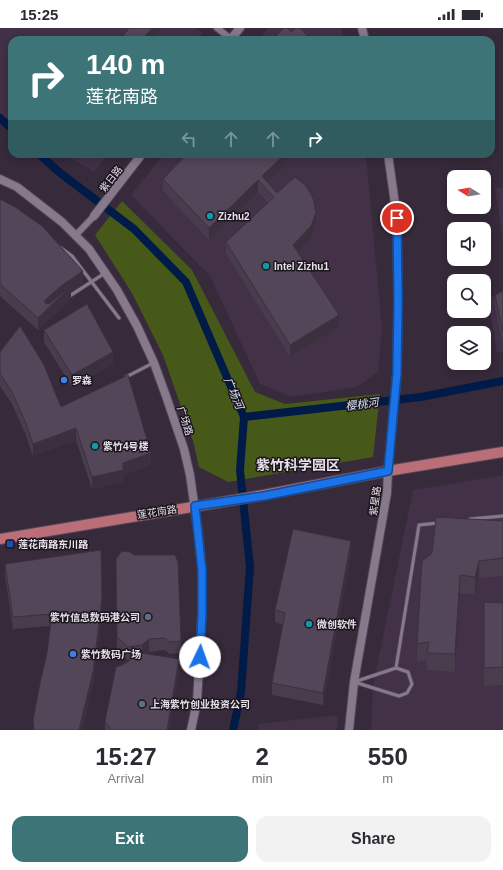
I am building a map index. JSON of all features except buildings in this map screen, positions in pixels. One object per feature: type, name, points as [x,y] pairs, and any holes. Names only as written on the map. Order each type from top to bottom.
[{"type":"main road","name":"莲花南路","points":[[0,538],[264,496],[388,471],[503,452]]},
{"type":"street","points":[[217,28],[226,36]]},
{"type":"street","name":"紫日路","points":[[94,216],[139,158]]},
{"type":"street","name":"紫星路","points":[[349,730],[354,682],[387,493],[397,373],[397,218],[389,158]]},
{"type":"street","name":"广场路","points":[[0,179],[17,187],[62,222],[76,235],[89,249],[117,290],[137,326],[154,363],[184,449],[195,506],[202,570],[202,613],[197,702],[191,730]]},
{"type":"street","points":[[76,235],[94,216]]},
{"type":"lane","points":[[55,244],[72,256],[119,318]]},
{"type":"lane","points":[[62,300],[105,273]]},
{"type":"lane","points":[[124,378],[154,363]]},
{"type":"lane","points":[[465,520],[503,516]]},
{"type":"lane","points":[[396,668],[419,525],[442,522]]},
{"type":"lane","points":[[396,668],[408,672],[412,684],[407,693],[399,696],[354,682],[396,668]]},
{"type":"shaded area","points":[[0,28],[195,28],[202,33],[200,36],[8,36],[8,119],[0,114]]},
{"type":"shaded area","points":[[268,28],[341,28],[343,36],[261,36]]},
{"type":"shaded area","points":[[71,158],[105,158],[94,172]]},
{"type":"shaded area","points":[[161,158],[366,158],[382,328],[378,372],[357,387],[291,397],[260,384],[210,276],[131,195]]},
{"type":"shaded area","points":[[503,187],[503,241],[495,188]]},
{"type":"shaded area","points":[[503,294],[503,352],[497,353],[491,316],[491,296]]},
{"type":"shaded area","points":[[503,475],[503,730],[371,730],[373,686],[413,490]]},
{"type":"shaded area","points":[[338,715],[337,730],[258,730],[259,724]]},
{"type":"green space","points":[[122,201],[192,270],[255,392],[285,404],[380,394],[373,457],[228,482],[199,467],[193,441],[163,355],[132,293],[95,235]]},
{"type":"waterway","name":"广场河","points":[[0,118],[8,125]]},
{"type":"waterway","name":"广场河","points":[[43,158],[59,172],[134,229],[186,282],[244,417],[240,470],[250,567],[241,692],[233,730]]},
{"type":"waterway","name":"樱桃河","points":[[244,417],[421,397],[503,381]]},
{"type":"place","name":"Zizhu2","points":[[210,216]]},
{"type":"place","name":"Intel Zizhu1","points":[[266,266]]},
{"type":"place","name":"罗森","points":[[64,380]]},
{"type":"place","name":"紫竹4号楼","points":[[95,446]]},
{"type":"place","name":"莲花南路东川路","points":[[10,544]]},
{"type":"place","name":"紫竹信息数码港公司","points":[[148,617]]},
{"type":"place","name":"微创软件","points":[[309,624]]},
{"type":"place","name":"紫竹数码广场","points":[[73,654]]},
{"type":"place","name":"上海紫竹创业投资公司","points":[[142,704]]},
{"type":"district","name":"紫竹科学园区","points":[[298,465]]},
{"type":"route","points":[[200,657],[202,570],[195,506],[264,496],[388,471],[397,373],[397,218]]}]
